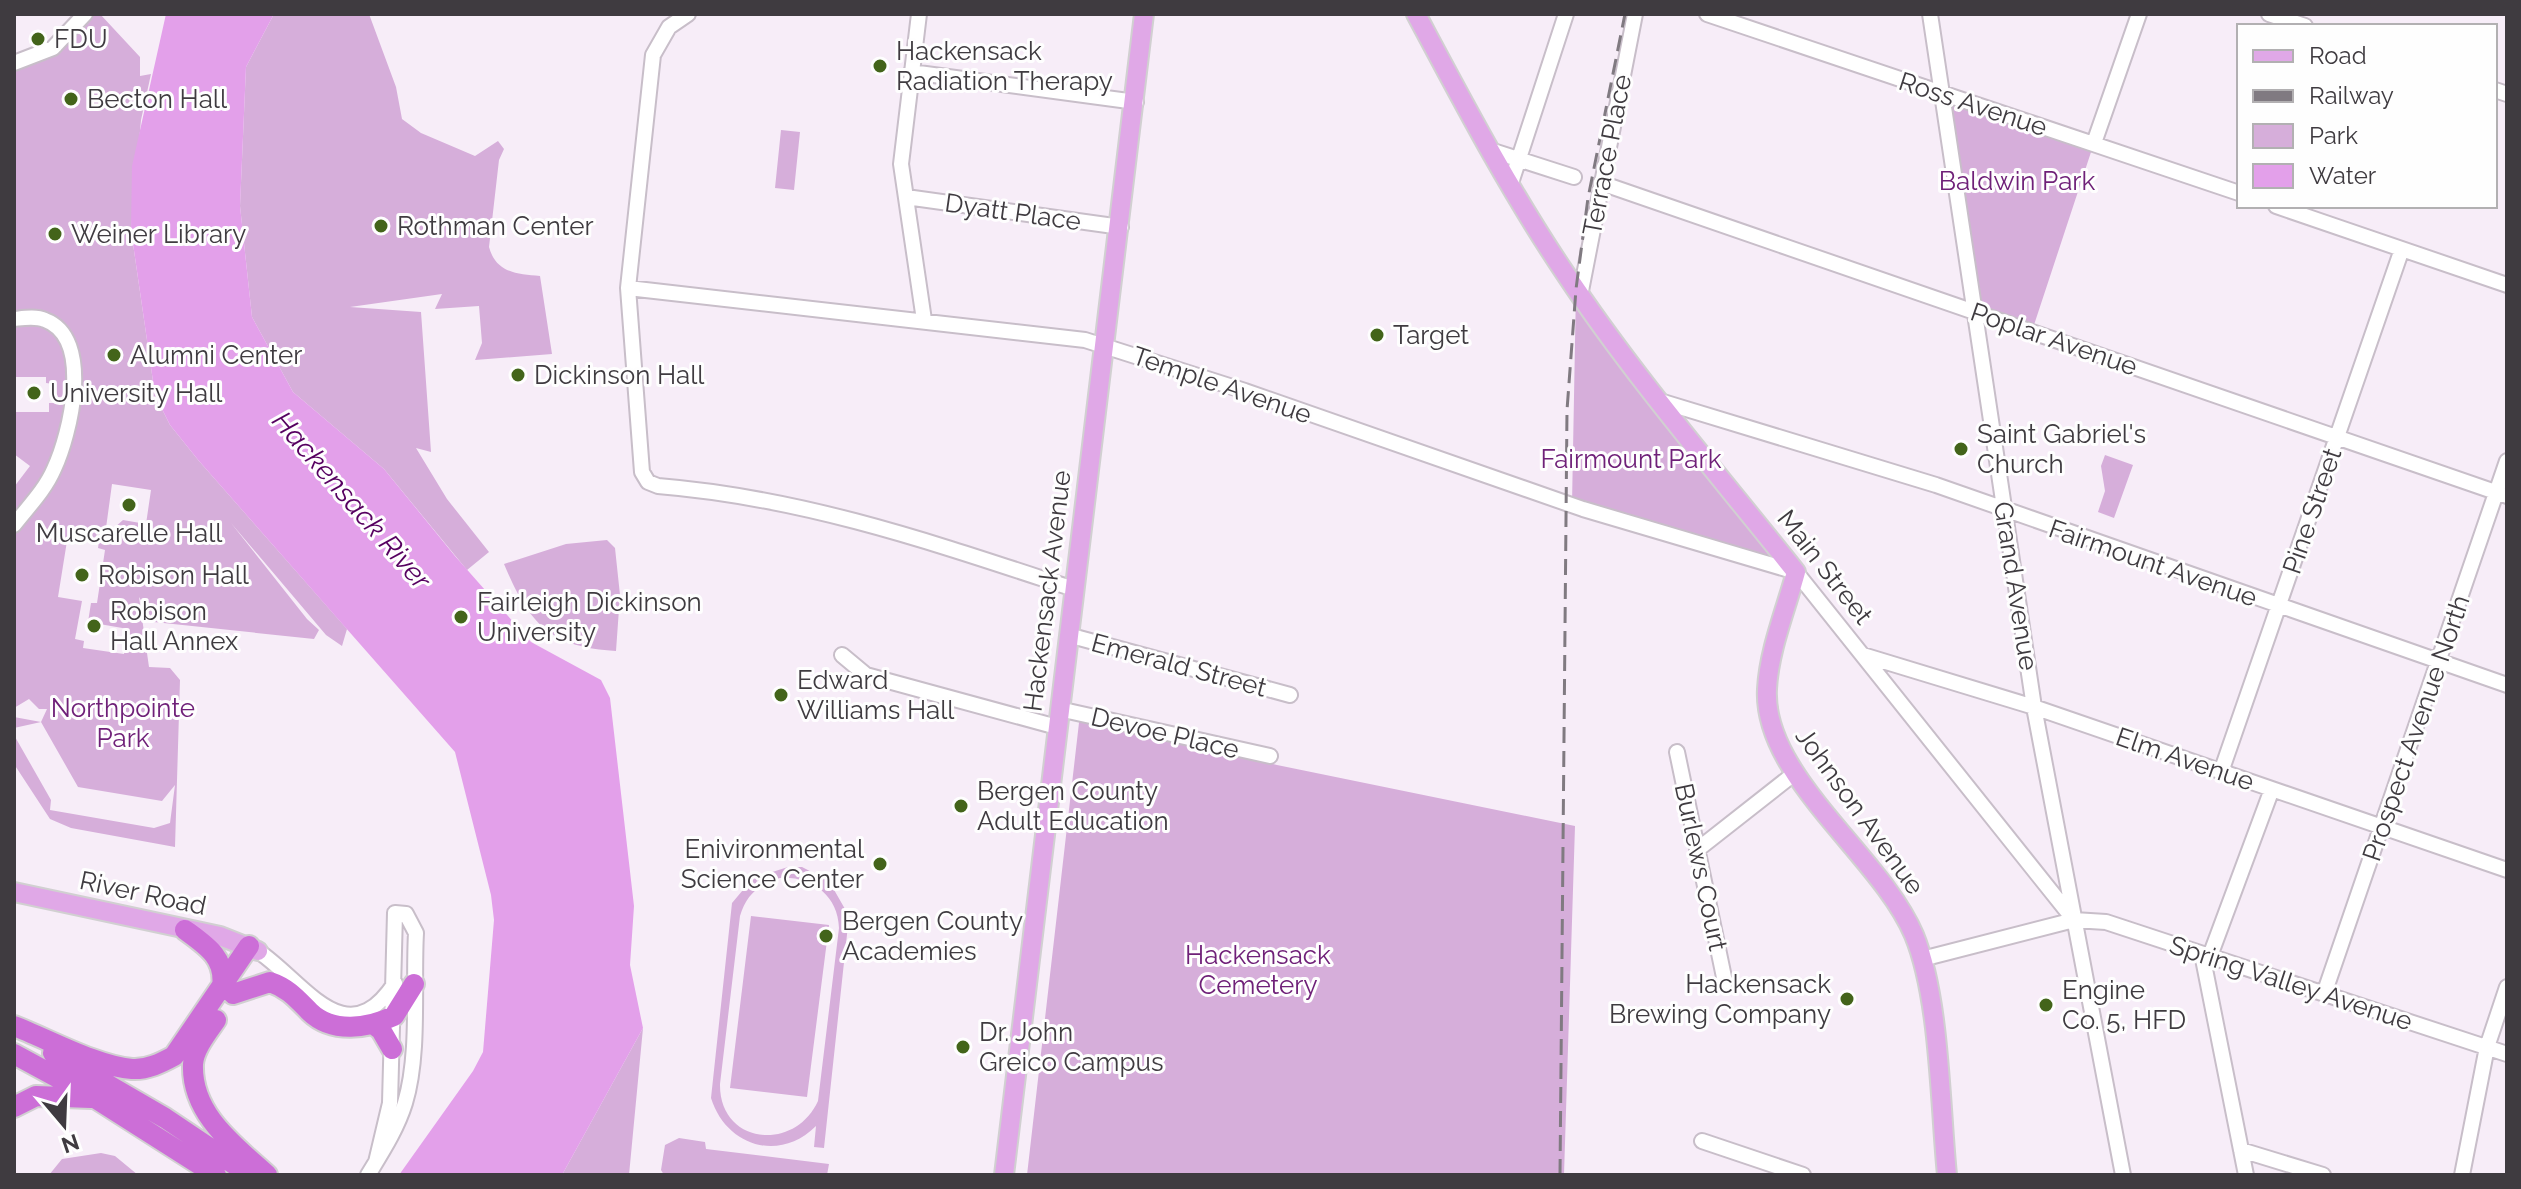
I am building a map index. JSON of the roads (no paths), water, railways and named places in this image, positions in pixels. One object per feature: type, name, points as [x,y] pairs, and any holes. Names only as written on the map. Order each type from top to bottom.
[{"type":"highway","points":[[185,930],[210,948],[221,964],[227,990],[193,1063],[197,1087],[211,1121],[267,1175]]},
{"type":"highway","points":[[14,1029],[115,1065],[134,1069],[157,1065],[174,1056],[227,990],[254,949]]},
{"type":"highway","points":[[227,990],[270,982],[293,993],[322,1021],[358,1027],[394,1016],[404,983]]},
{"type":"highway","points":[[373,1024],[381,1030],[392,1049]]},
{"type":"highway","points":[[14,1029],[165,1118],[250,1175]]},
{"type":"highway","points":[[14,1054],[95,1098],[216,1175]]},
{"type":"highway","points":[[14,1107],[36,1096],[95,1098]]},
{"type":"main road","name":"Hackensack Avenue","points":[[1004,1175],[1103,345],[1121,227],[1144,14]]},
{"type":"main road","name":"Main Street","points":[[1416,14],[1510,186],[1580,296],[1796,572]]},
{"type":"main road","name":"Johnson Avenue","points":[[1796,572],[1767,691],[1771,726],[1795,773],[1890,893],[1913,934],[1922,959],[1931,1005],[1947,1175]]},
{"type":"main road","name":"River Road","points":[[14,892],[185,930],[254,949]]},
{"type":"street","points":[[14,63],[53,48],[85,14]]},
{"type":"street","points":[[688,14],[669,27],[653,55],[628,288],[642,472],[648,482],[753,497],[844,515],[1074,589]]},
{"type":"street","points":[[919,14],[901,164],[924,320]]},
{"type":"street","points":[[1510,186],[1566,14]]},
{"type":"street","name":"Terrace Place","points":[[1580,296],[1635,14]]},
{"type":"street","name":"Ross Avenue","points":[[1707,14],[2237,192]]},
{"type":"street","name":"Grand Avenue","points":[[1930,14],[2034,707],[2074,920]]},
{"type":"street","points":[[2094,143],[2139,14]]},
{"type":"street","points":[[2269,14],[2299,24]]},
{"type":"street","points":[[911,72],[1136,102]]},
{"type":"street","points":[[1490,150],[1574,177]]},
{"type":"street","name":"Poplar Avenue","points":[[1601,183],[2502,494]]},
{"type":"street","name":"Dyatt Place","points":[[906,197],[1121,227]]},
{"type":"street","points":[[2282,208],[2506,280]]},
{"type":"street","name":"Pine Street","points":[[2221,772],[2402,249]]},
{"type":"street","name":"Temple Avenue","points":[[628,288],[924,320],[1103,345],[1583,509],[1796,572]]},
{"type":"street","points":[[14,319],[48,320],[61,331],[73,359],[73,384],[71,423],[54,470],[14,525]]},
{"type":"street","name":"Fairmount Avenue","points":[[1660,401],[1926,482],[2004,512],[2507,685]]},
{"type":"street","name":"Prospect Avenue North","points":[[2324,994],[2439,662],[2502,494],[2507,461]]},
{"type":"street","name":"Main Street","points":[[1796,572],[1981,799],[2042,883],[2074,920],[2123,1175]]},
{"type":"street","name":"Emerald Street","points":[[1068,635],[1290,695]]},
{"type":"street","name":"Elm Avenue","points":[[1861,654],[2034,707],[2507,870]]},
{"type":"street","name":"Devoe Place","points":[[842,655],[866,675],[1058,718],[1270,756]]},
{"type":"street","name":"Burlews Court","points":[[1677,752],[1725,982]]},
{"type":"street","points":[[1697,850],[1795,773]]},
{"type":"street","points":[[2246,1175],[2206,955],[2272,789]]},
{"type":"street","points":[[254,949],[282,968],[325,1010],[336,1014],[365,1014],[404,983],[416,933],[411,918],[395,913],[404,983],[407,1099],[396,1128],[372,1168]]},
{"type":"street","points":[[1922,959],[2074,920]]},
{"type":"street","name":"Spring Valley Avenue","points":[[2074,920],[2106,922],[2507,1054]]},
{"type":"street","points":[[2462,1175],[2487,1047],[2507,987]]},
{"type":"street","points":[[372,1168],[390,1103],[394,1016]]},
{"type":"street","points":[[1702,1141],[1803,1175]]},
{"type":"street","points":[[2241,1150],[2323,1175]]},
{"type":"water","name":"Hackensack River","points":[[166,14],[274,14],[246,67],[240,206],[252,317],[293,392],[384,469],[531,642],[601,680],[610,698],[634,906],[630,965],[643,1028],[562,1175],[399,1175],[473,1071],[483,1052],[494,920],[491,895],[455,752],[199,461],[170,425],[155,395],[131,230],[132,166]]},
{"type":"railway","points":[[1560,1175],[1567,410],[1576,289],[1588,198],[1625,14]]},
{"type":"place","name":"FDU","points":[[38,39]]},
{"type":"place","name":"Hackensack Radiation Therapy","points":[[880,66]]},
{"type":"place","name":"Becton Hall","points":[[71,99]]},
{"type":"place","name":"Rothman Center","points":[[381,226]]},
{"type":"place","name":"Weiner Library","points":[[55,234]]},
{"type":"place","name":"Target","points":[[1377,335]]},
{"type":"place","name":"Alumni Center","points":[[114,355]]},
{"type":"place","name":"Dickinson Hall","points":[[518,375]]},
{"type":"place","name":"University Hall","points":[[34,393]]},
{"type":"place","name":"Saint Gabriel's Church","points":[[1961,449]]},
{"type":"place","name":"Muscarelle Hall","points":[[129,505]]},
{"type":"place","name":"Robison Hall","points":[[82,575]]},
{"type":"place","name":"Fairleigh Dickinson University","points":[[461,617]]},
{"type":"place","name":"Robison Hall Annex","points":[[94,626]]},
{"type":"place","name":"Edward Williams Hall","points":[[781,695]]},
{"type":"place","name":"Bergen County Adult Education","points":[[961,806]]},
{"type":"place","name":"Enivironmental Science Center","points":[[880,864]]},
{"type":"place","name":"Bergen County Academies","points":[[826,936]]},
{"type":"place","name":"Hackensack Brewing Company","points":[[1847,999]]},
{"type":"place","name":"Engine Co. 5, HFD","points":[[2046,1005]]},
{"type":"place","name":"Dr. John Greico Campus","points":[[963,1047]]},
{"type":"park label","name":"Baldwin Park","points":[[2017,181]]},
{"type":"park label","name":"Fairmount Park","points":[[1631,459]]},
{"type":"park label","name":"Northpointe Park","points":[[123,723]]},
{"type":"park label","name":"Hackensack Cemetery","points":[[1258,970]]}]
